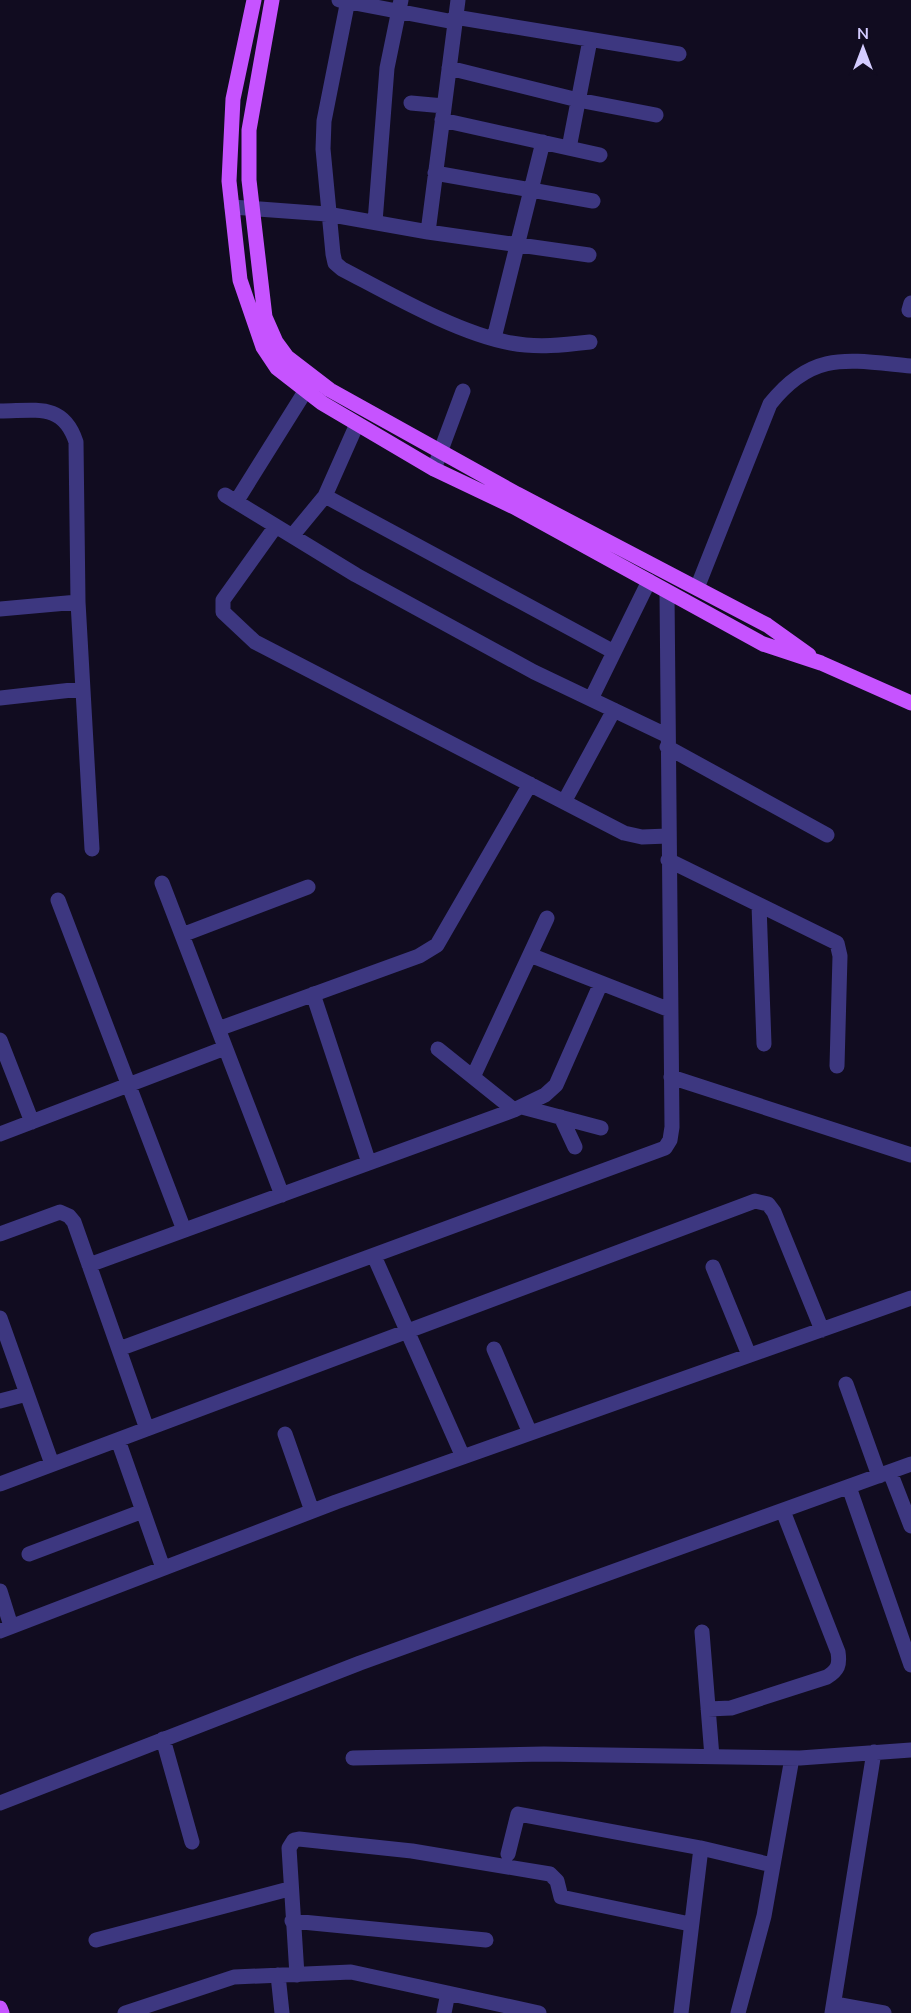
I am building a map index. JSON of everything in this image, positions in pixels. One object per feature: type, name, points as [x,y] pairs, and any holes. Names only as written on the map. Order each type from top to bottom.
[{"type":"main road","points":[[254,0],[233,99],[229,181],[240,280],[263,346],[277,368],[357,424],[434,469],[514,507],[763,644],[821,663],[911,703]]},
{"type":"main road","points":[[272,0],[249,130],[252,208],[265,317],[276,342],[287,357],[330,390],[440,452],[767,625],[821,663]]},
{"type":"main road","points":[[0,2008],[2,2013]]},
{"type":"street","points":[[428,232],[458,0]]},
{"type":"street","points":[[590,342],[541,346],[511,343],[494,338],[419,309],[342,269],[335,262],[327,214],[322,149],[324,121],[345,1],[400,6],[455,20],[679,54]]},
{"type":"street","points":[[375,222],[385,87],[400,6]]},
{"type":"street","points":[[569,148],[590,40]]},
{"type":"street","points":[[448,68],[578,100],[656,115]]},
{"type":"street","points":[[411,103],[543,142],[600,155]]},
{"type":"street","points":[[494,338],[543,142]]},
{"type":"street","points":[[435,173],[593,201]]},
{"type":"street","points":[[232,207],[327,214],[428,232],[589,255]]},
{"type":"street","points":[[697,588],[770,404],[786,384],[807,369],[831,361],[911,366]]},
{"type":"street","points":[[306,390],[230,498],[377,586],[534,672],[614,710],[827,835]]},
{"type":"street","points":[[434,469],[463,391]]},
{"type":"street","points":[[0,411],[57,413],[72,430],[76,442],[81,689],[92,849]]},
{"type":"street","points":[[292,536],[325,496],[357,424]]},
{"type":"street","points":[[325,496],[614,652]]},
{"type":"street","points":[[276,526],[222,600],[222,612],[255,642],[624,833],[642,837],[668,836]]},
{"type":"street","points":[[591,699],[649,581]]},
{"type":"street","points":[[118,1349],[665,1148],[672,1127],[667,592]]},
{"type":"street","points":[[0,609],[78,602]]},
{"type":"street","points":[[0,698],[81,689]]},
{"type":"street","points":[[564,802],[614,710]]},
{"type":"street","points":[[218,1029],[419,956],[437,945],[530,784]]},
{"type":"street","points":[[668,860],[837,944],[840,956],[837,1066]]},
{"type":"street","points":[[162,883],[282,1195]]},
{"type":"street","points":[[182,935],[308,886]]},
{"type":"street","points":[[58,900],[184,1230]]},
{"type":"street","points":[[759,905],[764,1044]]},
{"type":"street","points":[[473,1077],[547,918]]},
{"type":"street","points":[[530,955],[670,1010]]},
{"type":"street","points":[[89,1265],[518,1109],[545,1095],[556,1085],[601,983]]},
{"type":"street","points":[[313,994],[369,1163]]},
{"type":"street","points":[[0,1040],[32,1122]]},
{"type":"street","points":[[0,1134],[225,1048]]},
{"type":"street","points":[[438,1049],[518,1109],[601,1128]]},
{"type":"street","points":[[671,1077],[911,1155]]},
{"type":"street","points":[[561,1117],[574,1147]]},
{"type":"street","points":[[0,1484],[408,1332],[675,1229],[762,1201],[768,1204],[774,1212],[822,1330]]},
{"type":"street","points":[[0,1234],[60,1212],[69,1216],[74,1222],[147,1429]]},
{"type":"street","points":[[374,1256],[463,1457]]},
{"type":"street","points":[[713,1267],[749,1355]]},
{"type":"street","points":[[0,1591],[6,1629],[312,1511],[911,1298]]},
{"type":"street","points":[[0,1318],[52,1464]]},
{"type":"street","points":[[494,1349],[530,1433]]},
{"type":"street","points":[[846,1384],[884,1474],[911,1526]]},
{"type":"street","points":[[0,1401],[27,1394]]},
{"type":"street","points":[[285,1434],[312,1511]]},
{"type":"street","points":[[117,1440],[164,1568]]},
{"type":"street","points":[[0,1803],[360,1663],[911,1464]]},
{"type":"street","points":[[849,1487],[911,1665]]},
{"type":"street","points":[[29,1554],[143,1511]]},
{"type":"street","points":[[708,1709],[731,1707],[827,1677],[836,1671],[840,1663],[838,1652],[783,1511]]},
{"type":"street","points":[[702,1632],[712,1757]]},
{"type":"street","points":[[163,1739],[192,1842]]},
{"type":"street","points":[[353,1758],[544,1754],[792,1758],[911,1750]]},
{"type":"street","points":[[874,1752],[834,2009],[884,2013]]},
{"type":"street","points":[[738,2013],[764,1916],[792,1758]]},
{"type":"street","points":[[508,1854],[518,1814],[701,1848],[772,1865]]},
{"type":"street","points":[[297,1975],[289,1848],[294,1840],[299,1839],[412,1851],[550,1874],[557,1881],[561,1897],[690,1924]]},
{"type":"street","points":[[681,2013],[701,1848]]},
{"type":"street","points":[[96,1940],[290,1889]]},
{"type":"street","points":[[292,1921],[486,1940]]},
{"type":"street","points":[[125,2013],[156,2008],[234,1977],[351,1972],[534,2012]]},
{"type":"street","points":[[278,1975],[282,2013]]},
{"type":"street","points":[[444,2013],[448,1993]]}]
